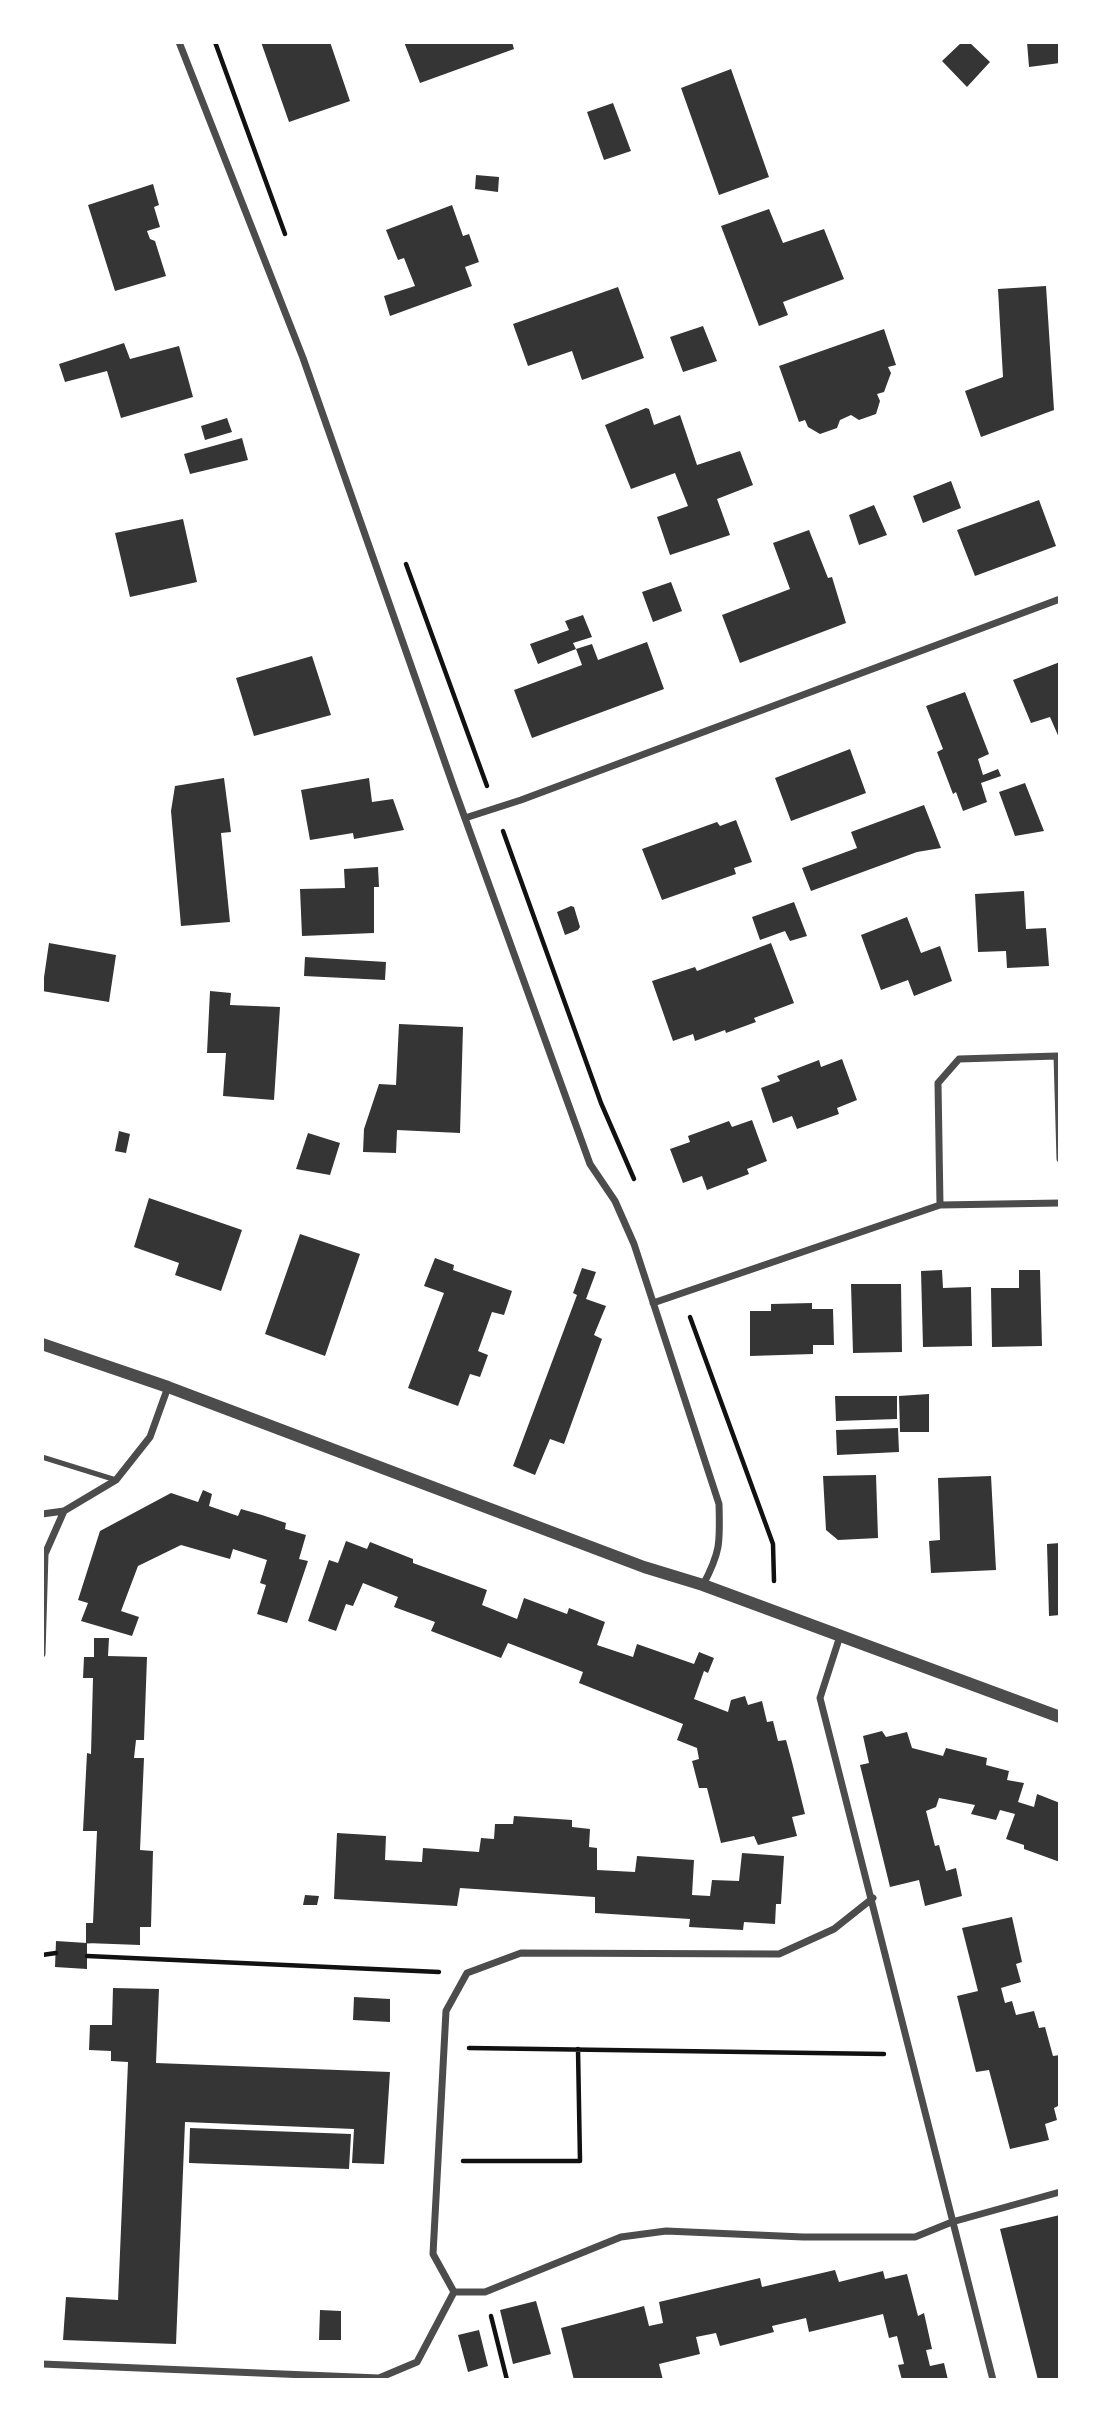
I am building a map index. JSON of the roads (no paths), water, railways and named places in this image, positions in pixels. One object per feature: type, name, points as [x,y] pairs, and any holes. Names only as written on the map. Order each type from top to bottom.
[{"type":"street","points":[[179,42],[303,358],[590,1164],[615,1201],[634,1244],[719,1504],[718,1558],[703,1585]]},
{"type":"street","points":[[465,818],[521,800],[1060,599]]},
{"type":"street","points":[[940,1206],[938,1083],[959,1059],[1057,1056],[1060,1159]]},
{"type":"street","points":[[653,1303],[940,1206],[1060,1203]]},
{"type":"street","points":[[42,1344],[168,1387],[644,1567],[703,1585],[1060,1717]]},
{"type":"street","points":[[42,1514],[64,1511],[116,1480],[150,1437],[168,1387]]},
{"type":"street","points":[[42,1654],[45,1554],[64,1511]]},
{"type":"street","points":[[839,1636],[820,1698],[873,1898],[993,2380]]},
{"type":"street","points":[[454,2292],[433,2254],[446,2011],[467,1973],[521,1953],[779,1954],[834,1929],[873,1898]]},
{"type":"street","points":[[454,2292],[485,2292],[621,2237],[666,2231],[803,2237],[915,2237],[952,2222],[1060,2192]]},
{"type":"street","points":[[42,2364],[379,2378],[417,2362],[454,2292]]},
{"type":"lane","points":[[42,1457],[116,1480]]}]
